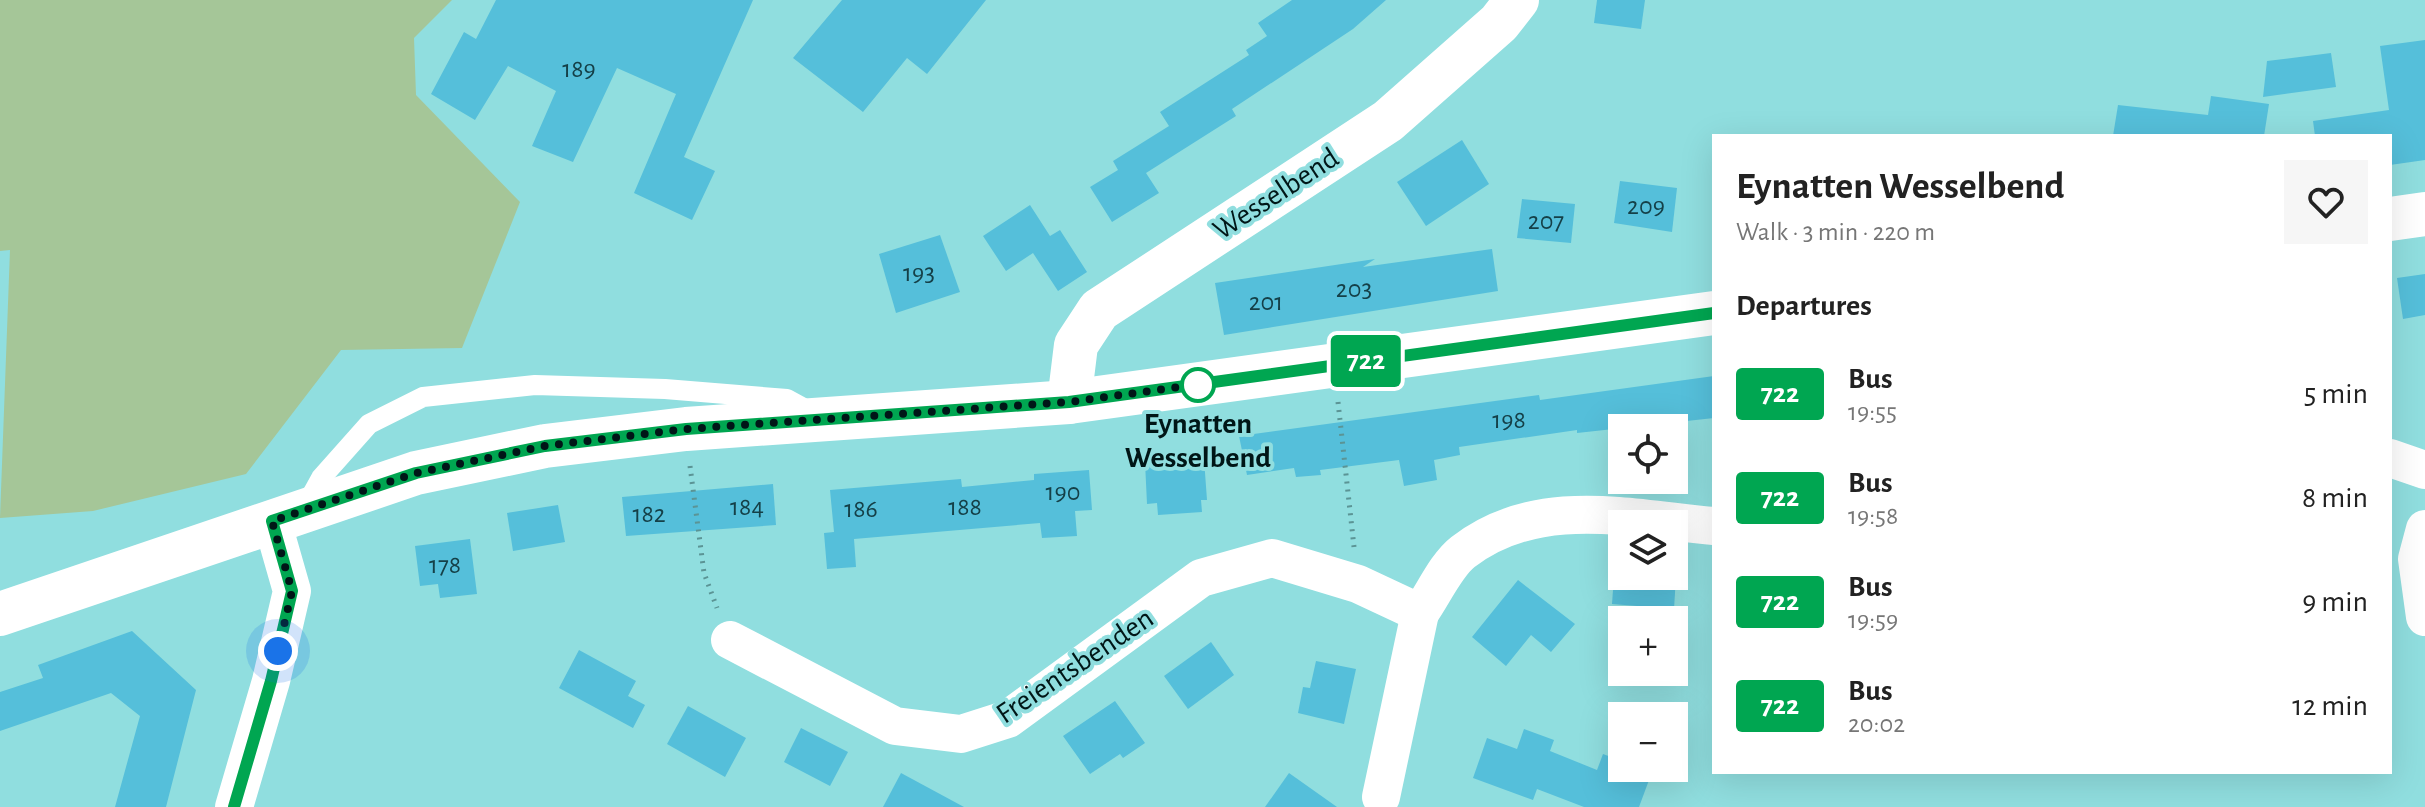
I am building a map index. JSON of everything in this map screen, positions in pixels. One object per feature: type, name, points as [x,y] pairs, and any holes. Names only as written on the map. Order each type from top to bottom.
[{"type":"street","name":"Wesselbend","points":[[1069,402],[1076,345],[1099,310],[1388,121],[1499,23],[1517,0]]},
{"type":"street","points":[[2392,219],[2425,214]]},
{"type":"street","points":[[0,614],[416,473],[545,446],[686,429],[1069,402],[1712,313]]},
{"type":"street","points":[[2392,459],[2425,470]]},
{"type":"street","points":[[1388,804],[1420,613],[1460,553],[1517,521],[1575,513],[1712,526]]},
{"type":"street","points":[[234,807],[271,681],[292,591],[288,516]]},
{"type":"street","points":[[2425,529],[2417,559],[2425,617]]},
{"type":"street","name":"Freientsbenden","points":[[730,640],[895,726],[961,734],[1008,719],[1201,578],[1272,558],[1358,584],[1420,613]]},
{"type":"lane","points":[[288,516],[369,424],[423,397],[535,385],[665,389],[787,399],[824,418]]},
{"type":"path","points":[[1334,365],[1358,584]]},
{"type":"path","points":[[686,429],[704,573],[730,640]]},
{"type":"green space","points":[[0,0],[452,0],[414,38],[416,95],[520,202],[462,348],[341,350],[246,474],[93,511],[0,518],[10,250],[0,251]]},
{"type":"building","points":[[496,0],[753,0],[684,157],[715,171],[692,220],[634,193],[676,94],[617,68],[573,162],[532,146],[556,91],[508,66],[475,120],[431,94],[464,32],[476,39]]},
{"type":"building","points":[[842,0],[986,0],[927,74],[907,58],[863,112],[793,58]]},
{"type":"building","points":[[1292,0],[1386,0],[1353,29],[1232,109],[1236,116],[1146,173],[1159,193],[1112,222],[1090,187],[1118,170],[1113,161],[1169,126],[1160,112],[1249,55],[1246,50],[1267,36],[1258,23]]},
{"type":"building","points":[[1597,0],[1645,0],[1641,29],[1594,23]]},
{"type":"building","points":[[2425,40],[2425,160],[2392,165],[2392,134],[2315,134],[2313,121],[2389,110],[2380,46]]},
{"type":"building","points":[[2331,53],[2336,87],[2263,97],[2267,61]]},
{"type":"building","points":[[2211,96],[2269,104],[2264,134],[2113,134],[2118,105],[2208,115]]},
{"type":"building","points":[[1462,140],[1489,184],[1426,226],[1397,182]]},
{"type":"building","points":[[1620,181],[1677,188],[1672,232],[1614,223]]},
{"type":"building","points":[[1522,199],[1575,204],[1571,243],[1517,238]]},
{"type":"building","points":[[1030,205],[1050,236],[1060,230],[1087,272],[1058,291],[1033,253],[1006,271],[983,236]]},
{"type":"building","points":[[940,235],[960,292],[896,313],[879,254]]},
{"type":"building","points":[[1492,249],[1498,291],[1224,335],[1215,283],[1375,259],[1363,267]]},
{"type":"building","points":[[2425,274],[2425,315],[2403,319],[2397,278]]},
{"type":"building","points":[[1712,376],[1712,418],[1688,421],[1688,414],[1608,414],[1608,430],[1577,433],[1577,430],[1459,447],[1460,455],[1434,460],[1437,480],[1404,486],[1399,460],[1320,470],[1321,475],[1296,477],[1294,468],[1247,475],[1239,436],[1539,395],[1540,400]]},
{"type":"building","points":[[1204,459],[1207,500],[1201,500],[1202,512],[1158,515],[1157,503],[1147,504],[1145,462]]},
{"type":"building","points":[[1089,470],[1092,510],[1075,511],[1077,536],[1042,538],[1040,523],[854,539],[856,567],[827,569],[824,533],[834,532],[830,490],[961,479],[962,487],[1034,480],[1034,474]]},
{"type":"building","points":[[773,484],[776,525],[626,536],[622,497]]},
{"type":"building","points":[[558,505],[565,542],[513,551],[507,513]]},
{"type":"building","points":[[470,539],[477,594],[440,598],[438,584],[420,586],[415,546]]},
{"type":"building","points":[[1518,580],[1575,624],[1551,652],[1531,635],[1506,666],[1472,637]]},
{"type":"building","points":[[1613,590],[1675,590],[1674,606],[1612,604]]},
{"type":"building","points":[[132,631],[196,690],[166,807],[115,807],[140,716],[111,693],[0,731],[0,692],[43,678],[38,665]]},
{"type":"building","points":[[1211,642],[1234,675],[1188,709],[1164,676]]},
{"type":"building","points":[[579,650],[636,681],[628,696],[645,705],[633,728],[559,688]]},
{"type":"building","points":[[1316,661],[1356,669],[1344,724],[1298,713],[1303,687],[1310,688]]},
{"type":"building","points":[[1115,701],[1145,743],[1123,758],[1120,754],[1090,774],[1063,736]]},
{"type":"building","points":[[688,706],[746,738],[725,777],[667,744]]},
{"type":"building","points":[[801,728],[848,752],[830,786],[784,762]]},
{"type":"building","points":[[1524,729],[1554,740],[1550,751],[1597,770],[1603,754],[1608,756],[1608,782],[1648,782],[1639,807],[1584,807],[1537,789],[1533,800],[1473,778],[1487,738],[1517,749]]},
{"type":"building","points":[[901,773],[964,807],[883,807]]},
{"type":"building","points":[[1289,773],[1337,807],[1265,807]]},
{"type":"bus line","name":"722","points":[[234,807],[271,681],[292,591],[272,521],[416,473],[545,446],[686,429],[1069,402],[1712,313]]},
{"type":"place","name":"Eynatten Wesselbend","points":[[1198,385]]},
{"type":"route","points":[[278,651],[292,591],[272,521],[416,473],[545,446],[686,429],[1069,402],[1202,384],[1198,385]]}]
